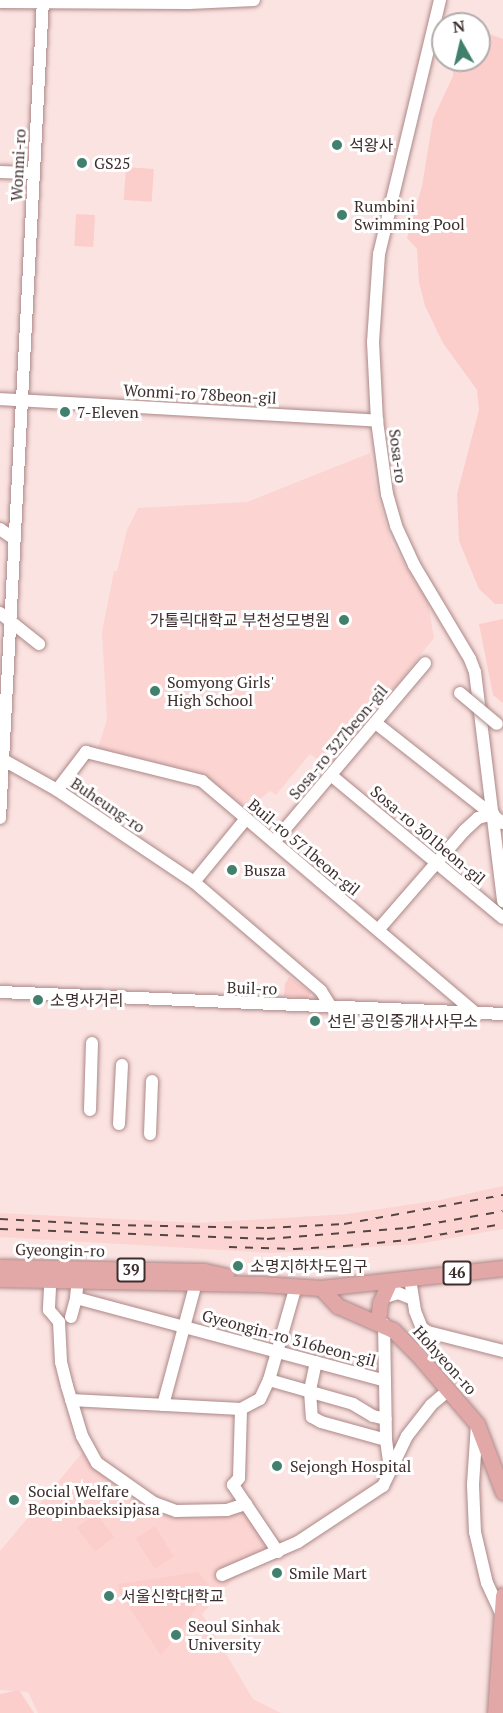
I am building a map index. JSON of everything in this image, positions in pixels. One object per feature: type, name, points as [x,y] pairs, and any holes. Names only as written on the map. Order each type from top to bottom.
[{"type":"main road","name":"Gyeongin-ro","points":[[0,1267],[204,1272],[261,1284]]},
{"type":"main road","name":"Gyeongin-ro","points":[[0,1277],[261,1284],[321,1288],[503,1268]]},
{"type":"main road","points":[[381,1323],[382,1298],[390,1281]]},
{"type":"main road","name":"Gyeongin-ro","points":[[0,1287],[50,1288],[76,1293],[229,1291],[261,1284]]},
{"type":"main road","name":"Hohyeon-ro","points":[[321,1288],[338,1306],[381,1323],[418,1355],[477,1424],[501,1481],[503,1492]]},
{"type":"main road","points":[[495,1713],[500,1693],[503,1595]]},
{"type":"street","points":[[0,2],[189,3],[254,0]]},
{"type":"street","name":"Sosa-ro","points":[[440,0],[379,254],[373,342],[377,421],[387,494],[396,526],[414,565],[470,659],[475,672],[503,901]]},
{"type":"street","name":"Wonmi-ro","points":[[0,818],[4,617],[13,538],[43,2]]},
{"type":"street","points":[[0,172],[34,174]]},
{"type":"street","name":"Wonmi-ro 78beon-gil","points":[[0,399],[377,421]]},
{"type":"street","points":[[0,529],[13,538]]},
{"type":"street","points":[[4,617],[39,644]]},
{"type":"street","name":"Sosa-ro 327beon-gil","points":[[274,842],[376,724],[425,663]]},
{"type":"street","points":[[460,693],[500,727]]},
{"type":"street","points":[[376,724],[503,823]]},
{"type":"street","name":"Buil-ro 571beon-gil","points":[[57,790],[86,752],[202,781],[245,820],[477,1014]]},
{"type":"street","name":"Buheung-ro","points":[[1,756],[57,790],[194,882],[321,991],[331,1007]]},
{"type":"street","name":"Sosa-ro 301beon-gil","points":[[332,776],[503,918]]},
{"type":"street","points":[[378,930],[478,818],[493,814]]},
{"type":"street","points":[[194,882],[245,820]]},
{"type":"street","name":"Buil-ro","points":[[0,992],[503,1014]]},
{"type":"street","points":[[90,1110],[92,1042]]},
{"type":"street","points":[[119,1124],[122,1065]]},
{"type":"street","points":[[150,1134],[152,1081]]},
{"type":"street","points":[[0,1277],[236,1279]]},
{"type":"street","points":[[410,1279],[418,1320],[428,1332],[503,1351]]},
{"type":"street","points":[[71,1400],[241,1409],[260,1400],[269,1380],[296,1286]]},
{"type":"street","points":[[50,1288],[49,1310],[58,1322],[61,1362],[71,1400],[82,1436],[97,1463],[154,1503],[176,1511],[202,1512],[246,1504]]},
{"type":"street","name":"Gyeongin-ro 316beon-gil","points":[[163,1405],[194,1290]]},
{"type":"street","points":[[71,1317],[76,1293]]},
{"type":"street","name":"Gyeongin-ro","points":[[76,1293],[184,1327]]},
{"type":"street","points":[[382,1298],[398,1293],[413,1299]]},
{"type":"street","points":[[381,1323],[386,1440],[390,1468]]},
{"type":"street","name":"Gyeongin-ro 316beon-gil","points":[[184,1327],[385,1381]]},
{"type":"street","points":[[316,1362],[310,1391],[312,1417],[321,1422],[386,1440]]},
{"type":"street","points":[[269,1380],[353,1404],[373,1416],[386,1419]]},
{"type":"street","points":[[222,1575],[278,1552],[366,1499],[383,1486],[390,1468],[419,1418],[449,1390]]},
{"type":"street","points":[[241,1409],[239,1478],[233,1485],[278,1552]]},
{"type":"street","points":[[477,1424],[473,1485],[475,1532],[487,1583],[502,1615]]},
{"type":"shaded area","points":[[491,34],[503,39],[503,604],[495,604],[479,589],[459,541],[457,494],[479,410],[477,390],[443,343],[425,306],[419,282],[417,249],[407,238],[422,186],[433,119],[453,72],[491,72]]},
{"type":"shaded area","points":[[126,167],[154,169],[152,202],[124,200]]},
{"type":"shaded area","points":[[76,214],[95,215],[93,247],[74,246]]},
{"type":"shaded area","name":"가톨릭대학교 부천성모병원","points":[[370,453],[378,498],[392,544],[428,602],[434,638],[329,769],[310,754],[276,795],[270,791],[248,809],[199,772],[98,748],[107,719],[102,632],[114,571],[117,571],[127,530],[138,508],[247,502]]},
{"type":"shaded area","points":[[503,619],[503,703],[493,695],[479,624]]},
{"type":"shaded area","points":[[289,977],[311,993],[308,998],[284,996],[285,984]]},
{"type":"shaded area","points":[[503,1186],[503,1229],[418,1244],[273,1253],[0,1237],[0,1213],[199,1223],[347,1214],[440,1200]]},
{"type":"shaded area","name":"서울신학대학교","points":[[83,1452],[87,1461],[102,1473],[170,1512],[243,1509],[275,1553],[233,1579],[202,1614],[253,1699],[281,1713],[38,1713],[28,1692],[0,1690],[0,1551]]},
{"type":"shaded area","points":[[96,1513],[114,1537],[95,1551],[77,1527]]},
{"type":"shaded area","points":[[155,1526],[174,1557],[155,1569],[135,1538]]},
{"type":"shaded area","points":[[198,1572],[211,1588],[161,1656],[119,1592],[118,1584]]},
{"type":"shaded area","points":[[19,1690],[34,1713],[0,1713],[0,1694]]},
{"type":"railway","points":[[0,1219],[112,1225],[267,1228],[344,1224],[503,1195]]},
{"type":"railway","points":[[0,1229],[267,1239],[407,1228],[503,1211]]},
{"type":"railway","points":[[229,1247],[295,1249],[345,1246],[408,1240],[503,1224]]},
{"type":"place","name":"석왕사","points":[[337,145]]},
{"type":"place","name":"GS25","points":[[82,163]]},
{"type":"place","name":"Rumbini Swimming Pool","points":[[342,215]]},
{"type":"place","name":"7-Eleven","points":[[65,412]]},
{"type":"place","name":"가톨릭대학교 부천성모병원","points":[[344,620]]},
{"type":"place","name":"Somyong Girls' High School","points":[[155,691]]},
{"type":"place","name":"Busza","points":[[232,870]]},
{"type":"place","name":"소명사거리","points":[[38,1000]]},
{"type":"place","name":"선린 공인중개사사무소","points":[[315,1021]]},
{"type":"place","name":"소명지하차도입구","points":[[238,1266]]},
{"type":"place","name":"Sejongh Hospital","points":[[277,1466]]},
{"type":"place","name":"Social Welfare Beopinbaeksipjasa","points":[[14,1500]]},
{"type":"place","name":"Smile Mart","points":[[277,1573]]},
{"type":"place","name":"서울신학대학교","points":[[109,1596]]},
{"type":"place","name":"Seoul Sinhak University","points":[[176,1635]]}]
